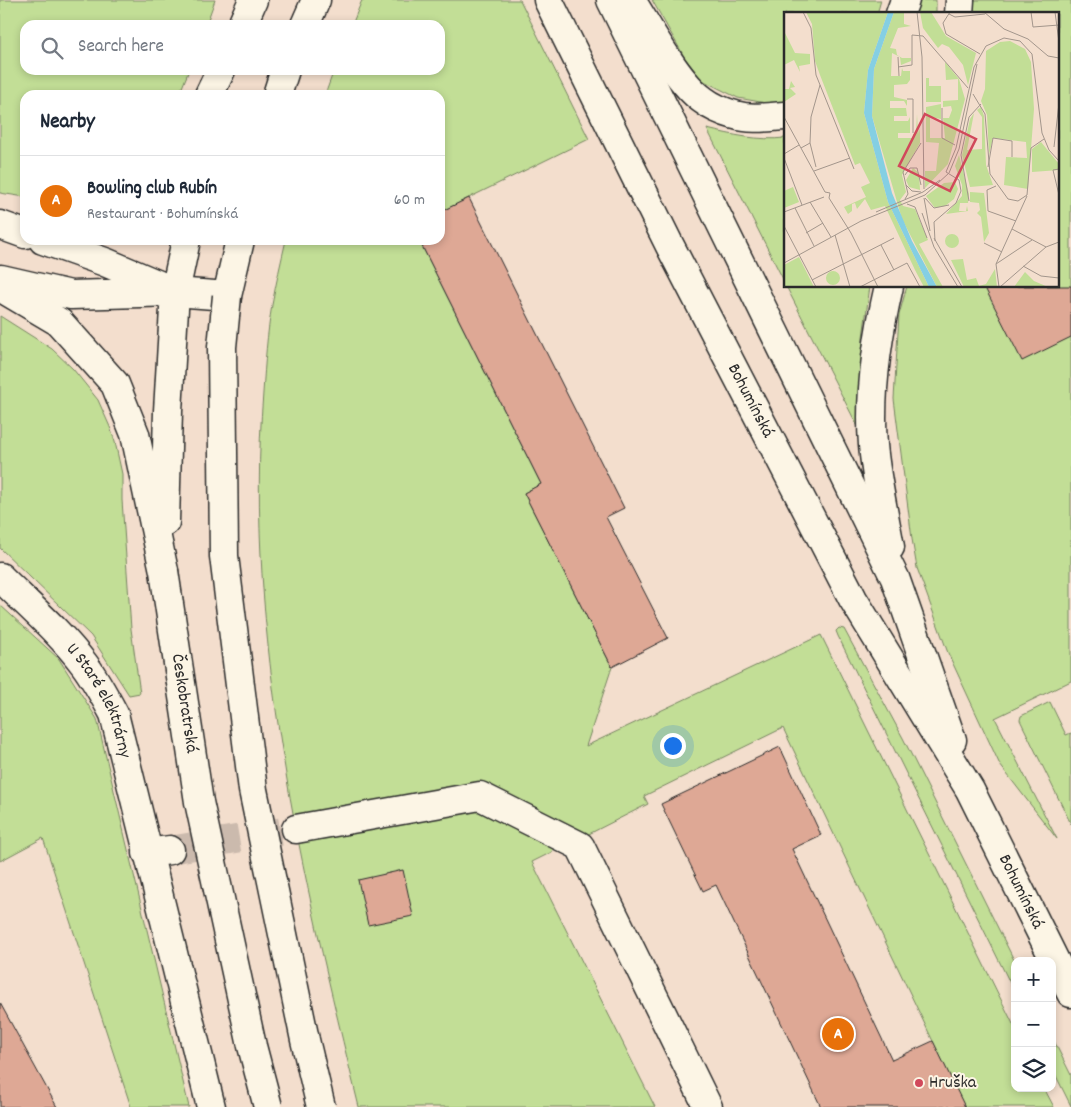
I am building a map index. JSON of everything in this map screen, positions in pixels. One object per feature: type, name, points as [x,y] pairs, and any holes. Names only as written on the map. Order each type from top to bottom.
[{"type":"main road","points":[[244,20],[253,0]]},
{"type":"main road","points":[[306,20],[316,0]]},
{"type":"main road","name":"Bohumínská","points":[[548,0],[670,246],[853,599],[970,790],[1071,993]]},
{"type":"main road","name":"Bohumínská","points":[[611,0],[895,578],[970,790]]},
{"type":"main road","points":[[631,0],[685,83],[702,100],[736,115],[752,118],[784,116]]},
{"type":"main road","points":[[901,12],[905,0]]},
{"type":"main road","points":[[211,90],[218,75]]},
{"type":"main road","points":[[223,90],[227,75]]},
{"type":"main road","points":[[279,90],[283,75]]},
{"type":"main road","points":[[0,225],[20,224]]},
{"type":"main road","points":[[0,225],[20,232]]},
{"type":"main road","points":[[57,245],[105,262],[175,292]]},
{"type":"main road","name":"Českobratrská","points":[[185,245],[175,292],[168,411],[164,571],[199,802],[252,1046],[268,1107]]},
{"type":"main road","points":[[239,245],[227,296],[222,348],[224,556],[253,790],[305,1040],[322,1107]]},
{"type":"main road","points":[[0,279],[71,295],[175,292],[227,296]]},
{"type":"main road","points":[[0,287],[59,322],[115,384],[135,434],[164,571]]},
{"type":"main road","points":[[889,288],[876,352],[872,414],[876,473],[895,578]]},
{"type":"main road","name":"U Staré elektrárny","points":[[0,577],[62,638],[83,662],[101,688],[114,714],[159,852],[211,1107]]},
{"type":"main road","points":[[296,829],[480,796],[580,846],[708,1107]]},
{"type":"green space","points":[[0,0],[215,0],[208,20],[20,20],[20,75],[187,75],[181,90],[20,90],[20,196],[0,193]]},
{"type":"green space","points":[[362,0],[520,0],[589,139],[445,210],[445,90],[327,90],[332,75],[445,75],[445,20],[354,20]]},
{"type":"green space","points":[[652,0],[881,0],[878,12],[784,12],[784,102],[766,103],[738,98],[702,80],[685,58]]},
{"type":"green space","points":[[917,0],[936,0],[936,12],[914,12]]},
{"type":"green space","points":[[972,0],[1071,0],[1071,681],[995,718],[1057,839],[1000,765],[948,653],[917,568],[894,399],[899,315],[906,288],[1058,288],[1058,12],[971,12]]},
{"type":"green space","points":[[707,129],[755,138],[784,138],[784,281]]},
{"type":"green space","points":[[285,245],[422,245],[541,484],[524,493],[612,667],[586,746],[821,635],[1011,1020],[1011,1092],[1046,1092],[1054,1107],[963,1107],[783,728],[644,796],[648,804],[579,839],[560,830],[552,852],[532,862],[655,1107],[359,1107],[317,931],[299,842],[282,753],[270,663],[262,573],[259,483],[267,338]]},
{"type":"green space","points":[[787,288],[870,288],[863,337],[859,429]]},
{"type":"green space","points":[[0,316],[52,349],[73,369],[98,400],[110,427],[122,474],[122,500],[131,629],[140,693],[129,695],[91,636],[0,548]]},
{"type":"green space","points":[[0,605],[59,659],[97,719],[189,1107],[131,1107],[43,838],[0,861]]},
{"type":"green space","points":[[839,628],[844,629],[903,738],[1012,957],[1011,985],[838,636],[836,631]]},
{"type":"green space","points":[[1050,702],[1066,735],[1071,733],[1071,824],[1020,720],[1021,716]]},
{"type":"green space","points":[[1056,1045],[1071,1075],[1071,1106],[1056,1076]]},
{"type":"building","points":[[469,198],[624,508],[606,517],[668,638],[612,667],[524,493],[541,484],[422,245],[445,245],[445,210]]},
{"type":"building","points":[[1058,286],[1071,286],[1071,337],[1022,361],[985,288],[1058,288]]},
{"type":"building","points":[[780,747],[821,835],[792,849],[892,1060],[933,1041],[965,1107],[821,1107],[716,885],[703,891],[661,804]]},
{"type":"building","points":[[403,870],[413,916],[368,925],[358,880]]},
{"type":"building","points":[[0,1003],[57,1107],[0,1107]]},
{"type":"tunnel","points":[[170,850],[296,829]]},
{"type":"place","name":"Bowling club Rubín","points":[[838,1034]]},
{"type":"place","name":"Hruška","points":[[919,1083]]}]
